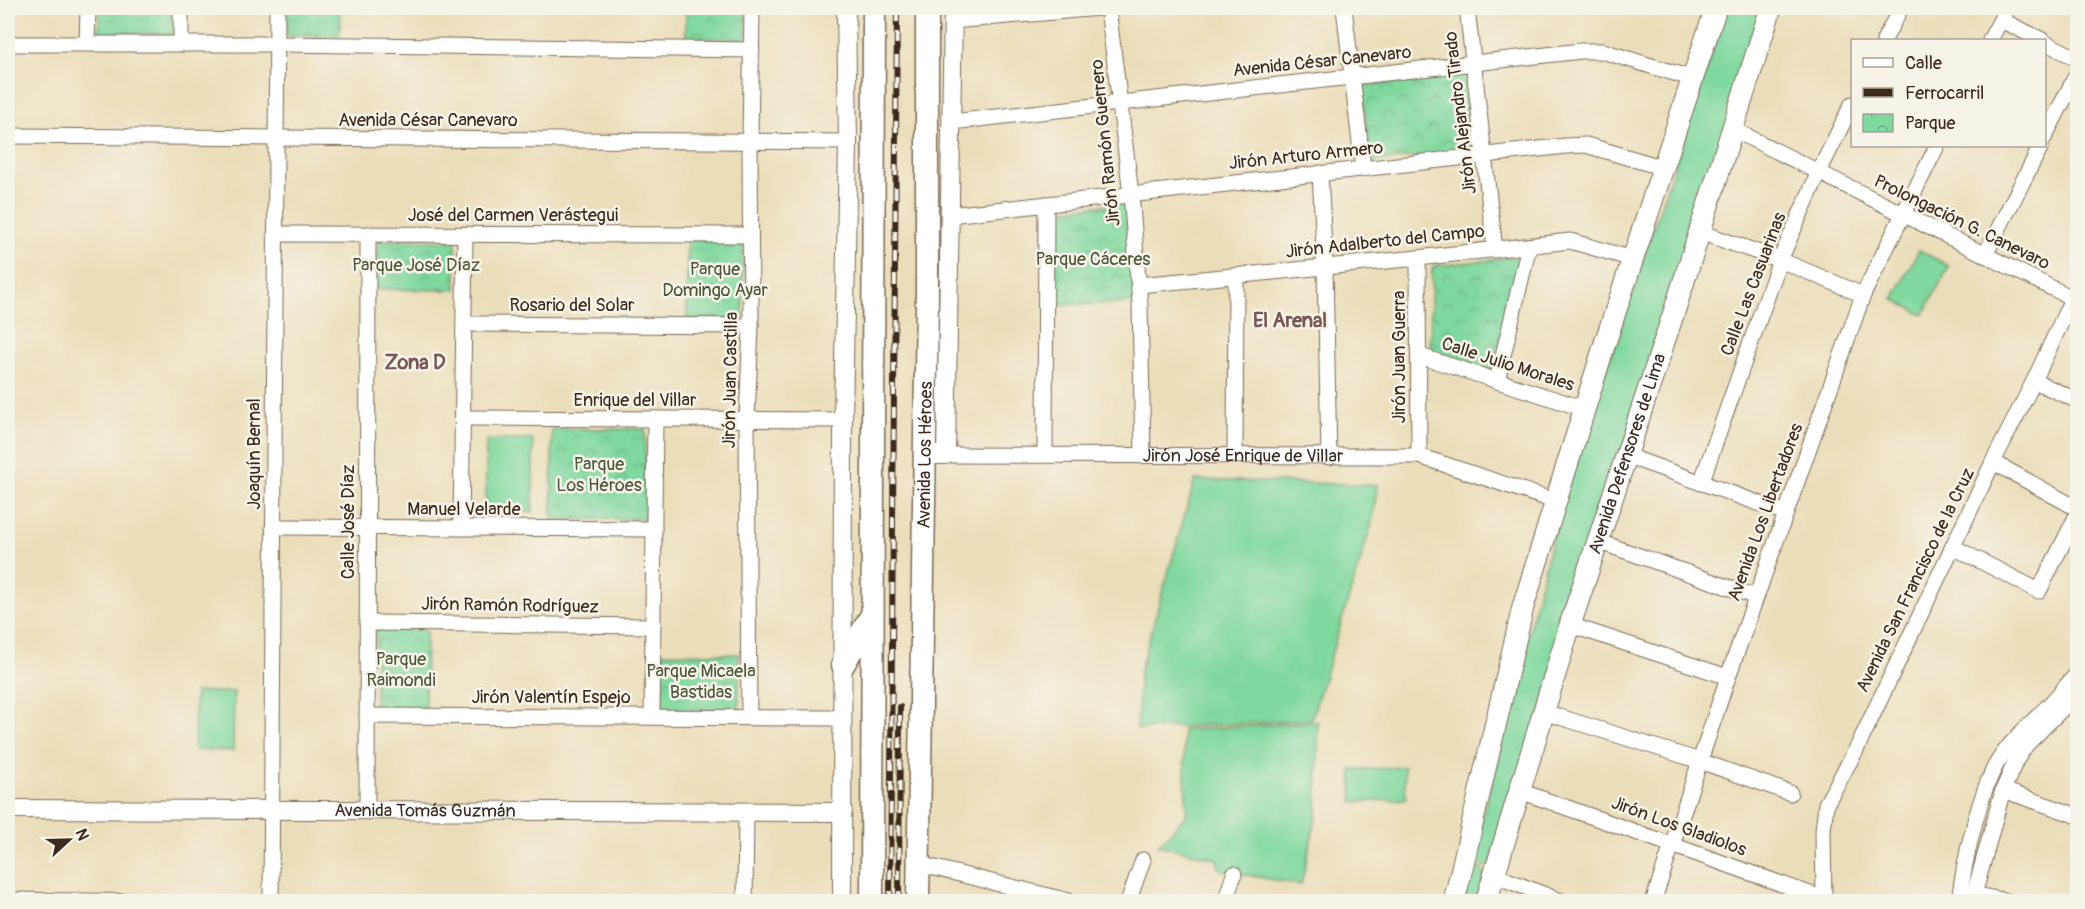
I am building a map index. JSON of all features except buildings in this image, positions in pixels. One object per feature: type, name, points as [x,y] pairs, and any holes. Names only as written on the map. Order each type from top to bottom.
[{"type":"main road","points":[[872,902],[874,8]]},
{"type":"main road","name":"Avenida Los Héroes","points":[[918,902],[936,455],[927,303],[927,8]]},
{"type":"main road","points":[[1454,902],[1523,607],[1555,501],[1716,8]]},
{"type":"main road","name":"Avenida Defensores de Lima","points":[[1486,902],[1570,625],[1700,232],[1771,8]]},
{"type":"main road","points":[[843,665],[871,617]]},
{"type":"street","points":[[87,43],[88,8]]},
{"type":"street","points":[[181,8],[181,44]]},
{"type":"street","name":"Joaquín Bernal","points":[[271,902],[277,8]]},
{"type":"street","name":"Jirón Juan Castilla","points":[[749,717],[747,420],[751,326],[752,8]]},
{"type":"street","points":[[842,902],[843,420],[848,142],[846,8]]},
{"type":"street","points":[[953,14],[1099,8]]},
{"type":"street","name":"Jirón Ramón Guerrero","points":[[1108,8],[1121,103],[1139,285],[1143,455]]},
{"type":"street","points":[[1344,8],[1363,168]]},
{"type":"street","name":"Jirón Alejandro Tirado","points":[[1467,8],[1495,250]]},
{"type":"street","points":[[1885,39],[1901,8]]},
{"type":"street","name":"Avenida Los Héroes","points":[[936,455],[950,214],[953,14]]},
{"type":"street","points":[[1991,39],[2004,14],[2040,39]]},
{"type":"street","points":[[2046,42],[2078,58]]},
{"type":"street","points":[[8,44],[277,44],[752,50]]},
{"type":"street","name":"Avenida César Canevaro","points":[[952,122],[1581,51],[1602,51],[1694,79]]},
{"type":"street","points":[[2046,134],[2078,72]]},
{"type":"street","name":"Calle Las Casuarinas","points":[[1701,483],[1780,260],[1818,172],[1851,106]]},
{"type":"street","name":"Prolongación G. Canevaro","points":[[1732,129],[1985,255],[2076,295]]},
{"type":"street","name":"Avenida César Canevaro","points":[[8,136],[848,142]]},
{"type":"street","name":"Jirón Arturo Armero","points":[[950,214],[1566,146],[1586,145],[1664,168]]},
{"type":"street","name":"Avenida Los Libertadores","points":[[1653,902],[1728,677],[1863,295],[1936,147]]},
{"type":"street","points":[[1985,255],[2040,147]]},
{"type":"street","points":[[1320,173],[1325,268],[1329,457]]},
{"type":"street","points":[[1045,454],[1046,204]]},
{"type":"street","points":[[1700,232],[1780,260],[1863,295]]},
{"type":"street","name":"José del Carmen Verástegui","points":[[275,234],[750,235]]},
{"type":"street","name":"Calle José Díaz","points":[[367,810],[368,234]]},
{"type":"street","points":[[461,528],[465,235]]},
{"type":"street","name":"Jirón Adalberto del Campo","points":[[1139,285],[1325,268],[1570,241],[1633,259]]},
{"type":"street","points":[[1497,381],[1529,246]]},
{"type":"street","name":"Jirón Juan Guerra","points":[[1418,258],[1419,456]]},
{"type":"street","points":[[1235,456],[1236,276]]},
{"type":"street","name":"Avenida San Francisco de la Cruz","points":[[1824,900],[1823,831],[1827,804],[1856,750],[1993,462],[2076,295]]},
{"type":"street","name":"Rosario del Solar","points":[[464,324],[751,326]]},
{"type":"street","name":"Calle Julio Morales","points":[[1420,356],[1585,409]]},
{"type":"street","points":[[2034,381],[2078,401]]},
{"type":"street","name":"Enrique del Villar","points":[[463,418],[843,420]]},
{"type":"street","points":[[652,717],[655,419]]},
{"type":"street","name":"Jirón José Enrique de Villar","points":[[936,455],[1419,456],[1555,501]]},
{"type":"street","points":[[1627,456],[1786,513]]},
{"type":"street","points":[[1953,547],[2039,591],[2078,511],[1993,462]]},
{"type":"street","name":"Manuel Velarde","points":[[273,527],[654,530]]},
{"type":"street","points":[[1598,541],[1756,597]]},
{"type":"street","name":"Jirón Ramón Rodríguez","points":[[367,623],[653,626]]},
{"type":"street","points":[[1570,625],[1728,677]]},
{"type":"street","points":[[1959,902],[1977,815],[1987,784],[1998,762],[2017,738],[2078,673]]},
{"type":"street","points":[[2010,902],[1973,898],[2003,790],[2026,744],[2078,693]]},
{"type":"street","points":[[1544,711],[1700,761],[1790,793]]},
{"type":"street","name":"Jirón Valentín Espejo","points":[[367,716],[843,718]]},
{"type":"street","points":[[2003,790],[2078,816]]},
{"type":"street","name":"Jirón Los Gladiolos","points":[[1520,791],[1824,900]]},
{"type":"street","name":"Avenida Tomás Guzmán","points":[[8,809],[843,813]]},
{"type":"street","points":[[746,812],[746,902]]},
{"type":"street","points":[[1128,902],[1143,860]]},
{"type":"street","points":[[919,864],[1073,902]]},
{"type":"street","points":[[1225,902],[1234,874]]},
{"type":"street","points":[[1494,875],[1563,902]]},
{"type":"street","points":[[8,900],[153,902]]},
{"type":"green space","points":[[99,8],[176,8],[175,34],[99,33]]},
{"type":"green space","points":[[287,8],[340,8],[340,36],[287,36]]},
{"type":"green space","points":[[686,8],[746,8],[746,39],[686,38]]},
{"type":"green space","points":[[1727,8],[1765,8],[1490,868],[1471,862],[1558,514]]},
{"type":"green space","points":[[1468,74],[1477,150],[1370,162],[1362,86]]},
{"type":"green space","name":"Parque Cáceres","points":[[1127,203],[1135,303],[1056,305],[1055,210]]},
{"type":"green space","name":"Parque Domingo Ayar","points":[[687,239],[743,240],[743,319],[687,319]]},
{"type":"green space","name":"Parque José Díaz","points":[[378,240],[456,241],[456,290],[377,289]]},
{"type":"green space","points":[[1919,250],[1949,266],[1923,315],[1893,299]]},
{"type":"green space","points":[[1516,257],[1520,261],[1491,373],[1430,354],[1432,269],[1435,266]]},
{"type":"green space","name":"Parque Los Héroes","points":[[552,429],[645,429],[646,519],[552,519]]},
{"type":"green space","points":[[486,440],[533,440],[533,512],[486,511]]},
{"type":"green space","points":[[1195,480],[1378,485],[1371,526],[1311,720],[1137,729],[1140,670]]},
{"type":"green space","name":"Parque Raimondi","points":[[376,629],[426,630],[425,710],[375,709]]},
{"type":"green space","name":"Parque Micaela Bastidas","points":[[662,653],[739,654],[739,710],[662,710]]},
{"type":"green space","points":[[195,692],[234,692],[233,751],[194,750]]},
{"type":"green space","points":[[1318,722],[1317,814],[1301,885],[1220,870],[1217,859],[1159,845],[1187,814],[1183,730]]},
{"type":"green space","points":[[1404,767],[1406,799],[1353,802],[1351,770]]},
{"type":"green space","points":[[1477,868],[1485,872],[1480,901],[1462,902],[1472,870]]},
{"type":"railway","points":[[890,902],[897,8]]},
{"type":"railway","points":[[899,902],[900,707]]},
{"type":"district","name":"El Arenal","points":[[1290,320]]},
{"type":"district","name":"Zona D","points":[[415,362]]}]
